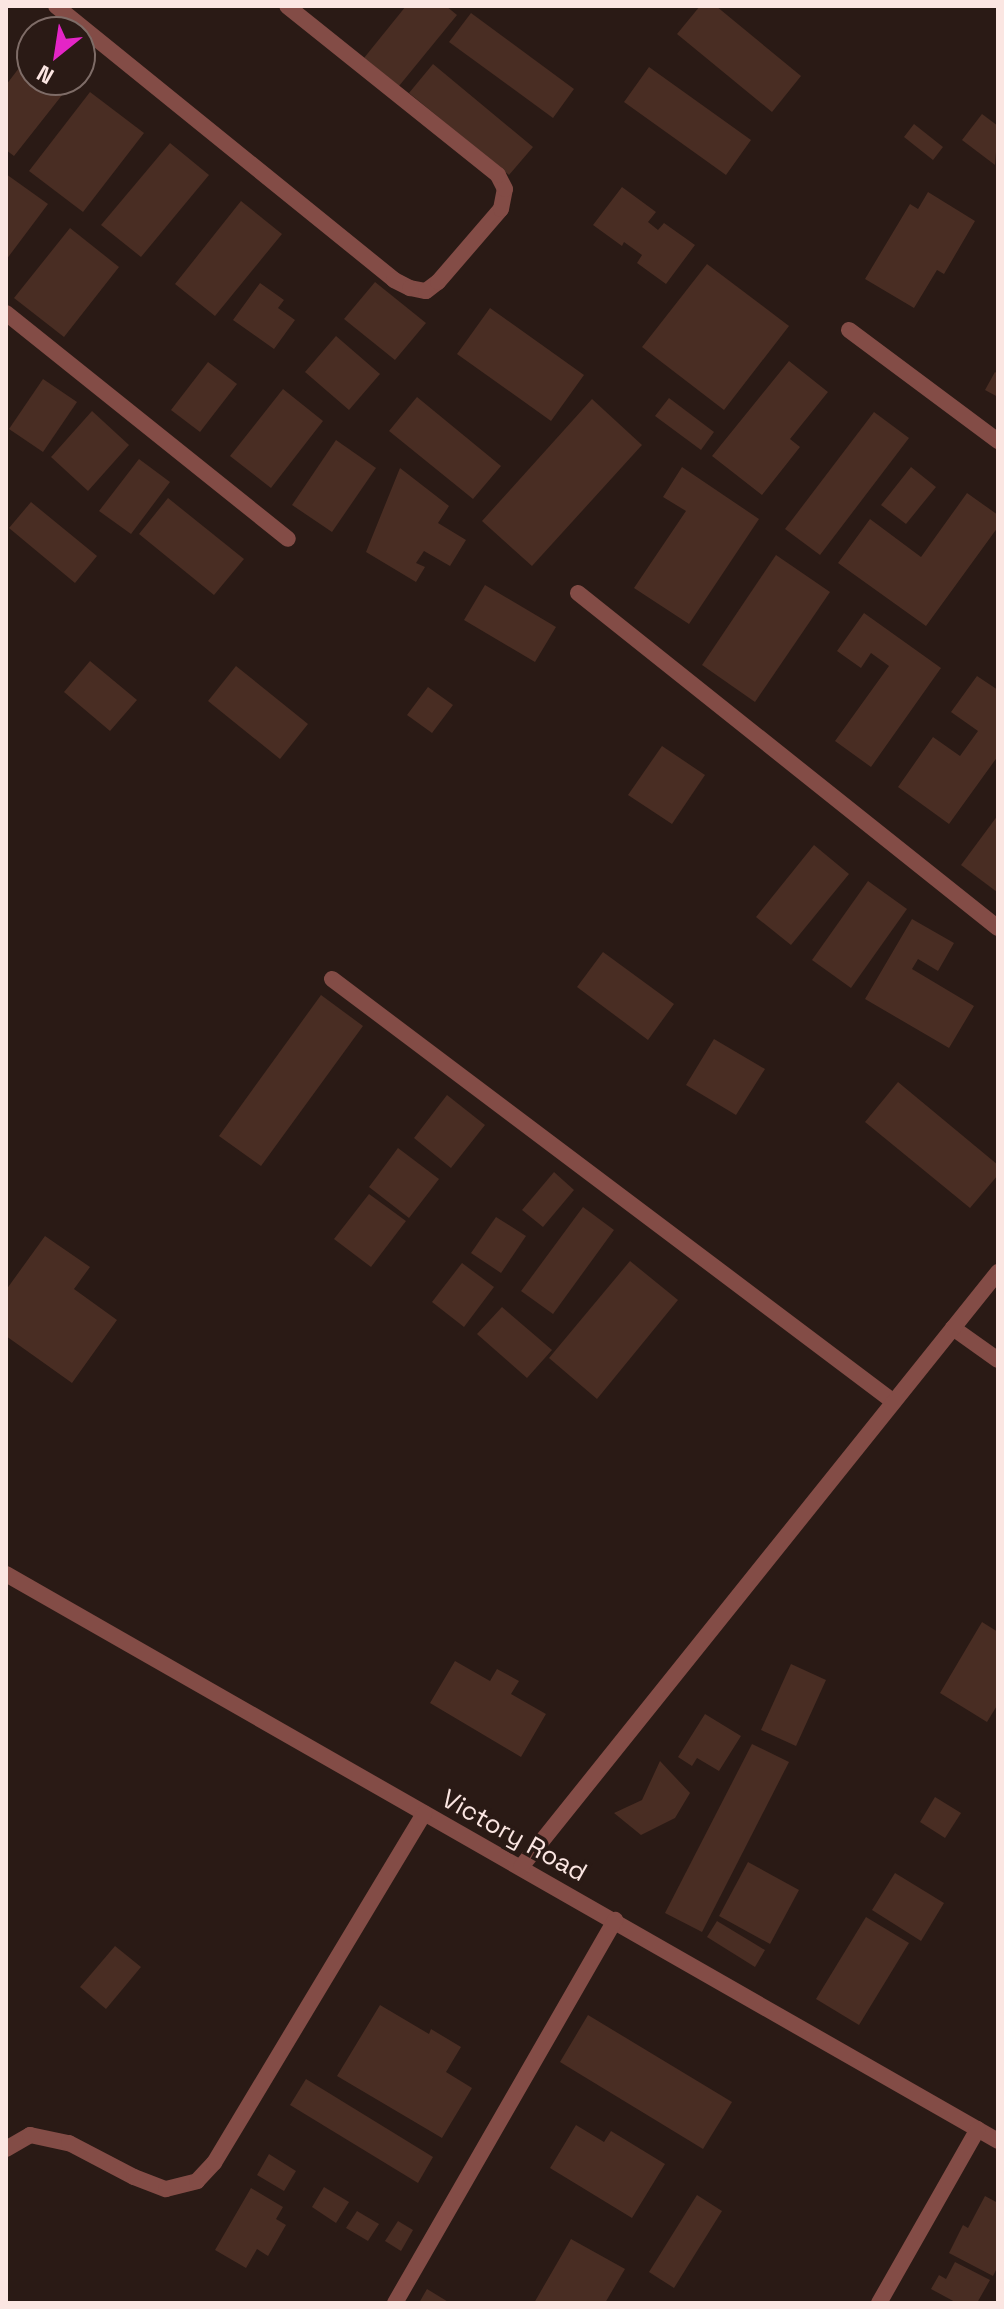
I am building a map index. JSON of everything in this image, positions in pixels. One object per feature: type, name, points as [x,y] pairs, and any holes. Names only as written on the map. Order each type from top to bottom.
[{"type":"street","points":[[56,6],[394,280],[426,291],[438,282],[501,209],[505,189],[498,175],[287,6]]},
{"type":"street","points":[[6,313],[288,539]]},
{"type":"street","points":[[849,330],[998,441]]},
{"type":"street","points":[[578,593],[998,928]]},
{"type":"street","points":[[332,979],[894,1402]]},
{"type":"street","points":[[521,1867],[998,1272]]},
{"type":"street","points":[[953,1328],[998,1360]]},
{"type":"street","name":"Victory Road","points":[[6,1574],[998,2141]]},
{"type":"street","points":[[6,2149],[30,2135],[69,2143],[166,2189],[197,2181],[214,2163],[424,1813]]},
{"type":"street","points":[[395,2303],[615,1920]]},
{"type":"street","points":[[879,2303],[978,2129]]},
{"type":"building","points":[[406,6],[446,6],[457,15],[399,86],[364,58]]},
{"type":"building","points":[[700,6],[716,6],[801,76],[772,112],[677,34]]},
{"type":"building","points":[[471,13],[574,89],[553,118],[449,42]]},
{"type":"building","points":[[433,64],[533,147],[509,175],[409,93]]},
{"type":"building","points":[[649,67],[751,140],[726,175],[624,102]]},
{"type":"building","points":[[16,72],[16,96],[61,96],[14,156],[6,150],[6,85]]},
{"type":"building","points":[[87,96],[95,96],[144,133],[83,212],[29,171]]},
{"type":"building","points":[[982,114],[998,126],[995,165],[962,140]]},
{"type":"building","points":[[914,124],[943,147],[933,160],[904,137]]},
{"type":"building","points":[[170,143],[209,175],[141,257],[101,225]]},
{"type":"building","points":[[6,174],[48,204],[6,260]]},
{"type":"building","points":[[622,187],[656,212],[648,222],[658,230],[664,223],[695,245],[666,284],[637,263],[642,255],[624,242],[622,246],[593,225]]},
{"type":"building","points":[[928,192],[975,221],[944,274],[937,270],[914,308],[865,279],[910,204],[918,209]]},
{"type":"building","points":[[241,201],[282,234],[215,316],[175,284]]},
{"type":"building","points":[[70,228],[119,267],[64,337],[14,298]]},
{"type":"building","points":[[707,264],[789,326],[724,410],[642,347]]},
{"type":"building","points":[[375,282],[426,323],[395,360],[344,319]]},
{"type":"building","points":[[260,283],[284,300],[278,308],[295,320],[274,349],[233,320]]},
{"type":"building","points":[[490,308],[584,375],[551,421],[457,354]]},
{"type":"building","points":[[336,336],[380,374],[349,410],[305,372]]},
{"type":"building","points":[[789,361],[828,392],[790,439],[800,447],[762,495],[712,456]]},
{"type":"building","points":[[208,362],[237,384],[200,432],[171,410]]},
{"type":"building","points":[[995,372],[998,374],[998,397],[985,390]]},
{"type":"building","points":[[43,379],[77,402],[43,452],[9,429]]},
{"type":"building","points":[[283,389],[323,421],[271,488],[230,456]]},
{"type":"building","points":[[417,397],[501,466],[473,499],[389,431]]},
{"type":"building","points":[[669,398],[714,432],[701,450],[655,416]]},
{"type":"building","points":[[592,399],[642,445],[532,566],[482,521]]},
{"type":"building","points":[[92,411],[129,445],[88,491],[51,457]]},
{"type":"building","points":[[874,412],[909,438],[820,555],[785,529]]},
{"type":"building","points":[[336,440],[376,468],[332,532],[292,505]]},
{"type":"building","points":[[139,459],[170,482],[131,534],[99,511]]},
{"type":"building","points":[[682,467],[759,519],[689,624],[634,588],[686,511],[663,497]]},
{"type":"building","points":[[911,467],[936,487],[906,524],[881,505]]},
{"type":"building","points":[[400,468],[449,506],[438,523],[466,540],[450,566],[424,551],[416,563],[425,567],[416,582],[366,552]]},
{"type":"building","points":[[967,493],[998,515],[998,527],[926,626],[838,563],[870,519],[921,557]]},
{"type":"building","points":[[168,498],[244,559],[214,595],[139,534]]},
{"type":"building","points":[[31,502],[97,556],[75,583],[9,528]]},
{"type":"building","points":[[776,555],[830,592],[755,702],[702,665]]},
{"type":"building","points":[[485,585],[556,627],[535,662],[464,620]]},
{"type":"building","points":[[864,613],[941,668],[871,767],[835,741],[889,666],[871,653],[861,668],[837,651]]},
{"type":"building","points":[[90,661],[137,700],[110,731],[64,692]]},
{"type":"building","points":[[236,666],[308,724],[280,759],[208,701]]},
{"type":"building","points":[[977,676],[998,690],[998,756],[949,824],[898,787],[933,737],[960,756],[978,731],[951,712]]},
{"type":"building","points":[[428,687],[453,705],[432,733],[407,715]]},
{"type":"building","points":[[662,746],[705,775],[672,824],[628,795]]},
{"type":"building","points":[[998,815],[998,890],[997,892],[961,865]]},
{"type":"building","points":[[814,845],[849,874],[791,945],[756,917]]},
{"type":"building","points":[[868,881],[907,909],[851,988],[812,960]]},
{"type":"building","points":[[912,919],[954,943],[938,971],[918,959],[912,969],[974,1006],[949,1048],[865,999]]},
{"type":"building","points":[[603,952],[674,1004],[648,1040],[577,987]]},
{"type":"building","points":[[321,995],[363,1026],[261,1166],[219,1136]]},
{"type":"building","points":[[714,1039],[765,1069],[736,1115],[686,1085]]},
{"type":"building","points":[[898,1082],[998,1165],[998,1175],[970,1208],[865,1122]]},
{"type":"building","points":[[447,1095],[485,1125],[451,1168],[414,1138]]},
{"type":"building","points":[[398,1148],[439,1179],[409,1218],[369,1187]]},
{"type":"building","points":[[554,1172],[574,1190],[543,1227],[522,1210]]},
{"type":"building","points":[[369,1194],[406,1221],[371,1267],[334,1239]]},
{"type":"building","points":[[583,1207],[614,1230],[553,1314],[521,1291]]},
{"type":"building","points":[[496,1217],[526,1236],[501,1273],[471,1253]]},
{"type":"building","points":[[45,1236],[90,1267],[74,1289],[117,1320],[72,1383],[6,1336],[6,1290]]},
{"type":"building","points":[[630,1261],[678,1300],[597,1399],[549,1358]]},
{"type":"building","points":[[462,1263],[494,1287],[464,1327],[432,1302]]},
{"type":"building","points":[[502,1307],[552,1350],[527,1378],[477,1334]]},
{"type":"building","points":[[982,1622],[998,1632],[998,1704],[987,1722],[940,1693]]},
{"type":"building","points":[[455,1661],[490,1681],[497,1669],[519,1681],[511,1694],[546,1714],[521,1757],[430,1703]]},
{"type":"building","points":[[791,1664],[826,1680],[796,1746],[761,1730]]},
{"type":"building","points":[[705,1714],[741,1736],[719,1771],[697,1758],[692,1766],[678,1757]]},
{"type":"building","points":[[752,1744],[789,1762],[702,1932],[665,1913]]},
{"type":"building","points":[[660,1761],[690,1793],[675,1818],[641,1835],[614,1813],[642,1800]]},
{"type":"building","points":[[935,1797],[961,1813],[945,1838],[920,1822]]},
{"type":"building","points":[[748,1862],[799,1890],[770,1944],[719,1916]]},
{"type":"building","points":[[895,1873],[944,1903],[921,1941],[872,1910]]},
{"type":"building","points":[[866,1917],[909,1943],[859,2025],[816,1999]]},
{"type":"building","points":[[717,1921],[765,1950],[755,1967],[707,1937]]},
{"type":"building","points":[[115,1946],[141,1967],[106,2009],[80,1987]]},
{"type":"building","points":[[380,2005],[429,2034],[431,2029],[461,2047],[446,2072],[472,2088],[442,2138],[337,2076]]},
{"type":"building","points":[[588,2015],[732,2102],[703,2149],[560,2062]]},
{"type":"building","points":[[306,2079],[433,2157],[418,2183],[290,2105]]},
{"type":"building","points":[[576,2125],[604,2142],[611,2131],[665,2164],[632,2218],[550,2168]]},
{"type":"building","points":[[269,2154],[296,2171],[284,2191],[257,2175]]},
{"type":"building","points":[[324,2187],[349,2202],[336,2223],[312,2207]]},
{"type":"building","points":[[251,2188],[283,2207],[276,2219],[286,2225],[268,2256],[257,2249],[246,2268],[215,2250]]},
{"type":"building","points":[[697,2195],[722,2211],[674,2288],[649,2272]]},
{"type":"building","points":[[985,2196],[998,2203],[998,2266],[993,2276],[949,2253],[963,2225],[968,2228]]},
{"type":"building","points":[[357,2211],[379,2224],[368,2241],[346,2228]]},
{"type":"building","points":[[398,2221],[413,2230],[401,2251],[385,2241]]},
{"type":"building","points":[[571,2239],[625,2269],[605,2303],[534,2303]]},
{"type":"building","points":[[955,2262],[990,2280],[977,2303],[957,2303],[931,2289],[939,2275],[946,2279]]},
{"type":"building","points":[[427,2289],[450,2303],[419,2303]]}]
